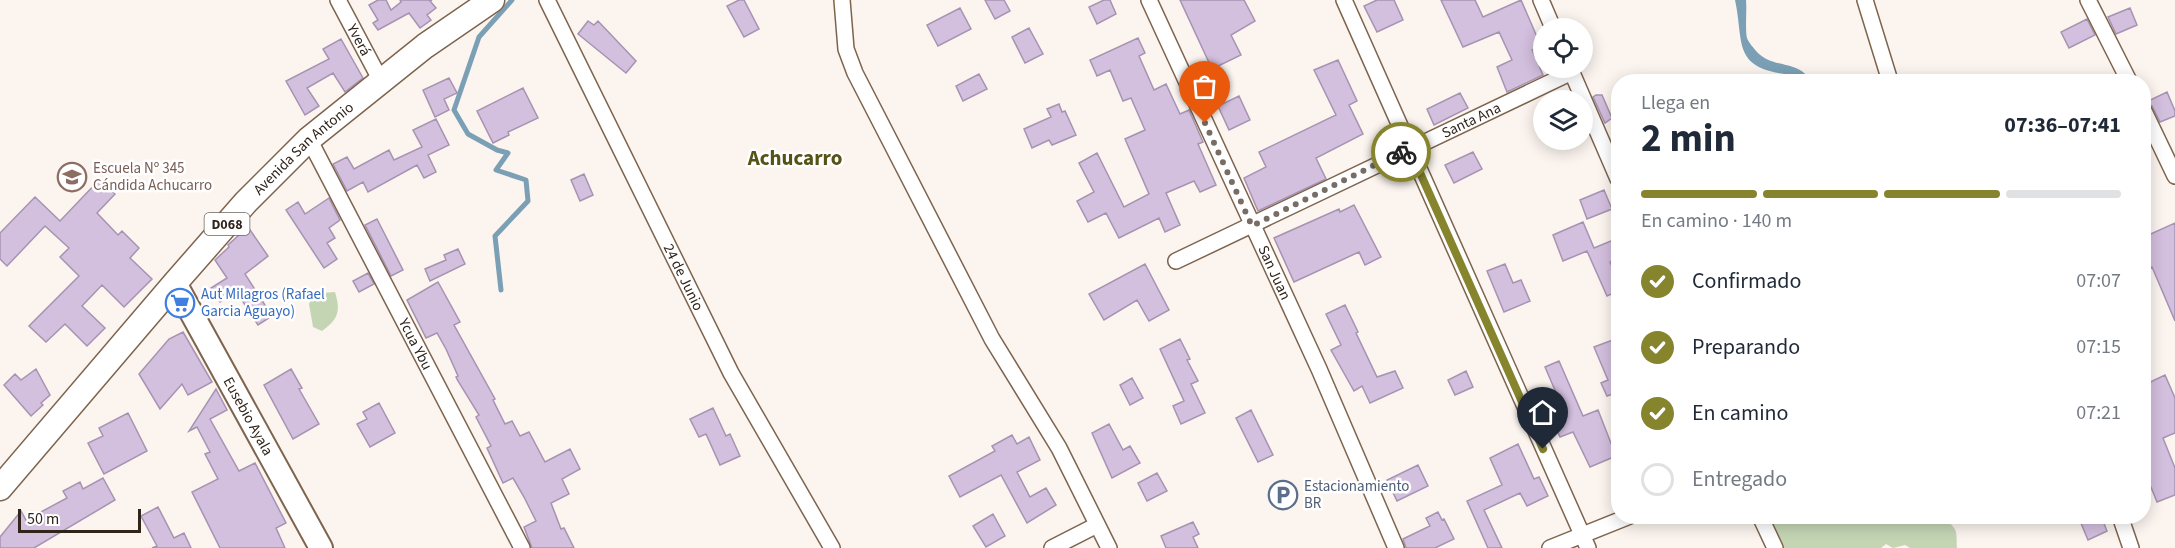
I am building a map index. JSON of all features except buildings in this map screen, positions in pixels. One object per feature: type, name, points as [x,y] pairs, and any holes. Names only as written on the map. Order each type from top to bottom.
[{"type":"main road","name":"Avenida San Antonio","points":[[0,488],[175,282],[246,202],[309,139],[425,46],[492,0]]},
{"type":"main road","name":"Eusebio Ayala","points":[[175,282],[321,548]]},
{"type":"street","name":"Yverá","points":[[338,0],[381,81]]},
{"type":"street","name":"24 de Junio","points":[[547,0],[731,373],[832,548]]},
{"type":"street","points":[[842,0],[846,49],[855,73],[992,339],[1059,448],[1109,548]]},
{"type":"street","name":"San Juan","points":[[1149,0],[1319,369],[1396,548]]},
{"type":"street","points":[[1344,0],[1585,541]]},
{"type":"street","points":[[1541,0],[1549,18]]},
{"type":"street","points":[[1865,0],[1888,74]]},
{"type":"street","points":[[2088,0],[2125,74]]},
{"type":"street","name":"Santa Ana","points":[[1176,261],[1554,78]]},
{"type":"street","points":[[1574,78],[1611,163]]},
{"type":"street","points":[[2151,121],[2169,147],[2175,176]]},
{"type":"street","name":"Ycua Ybu","points":[[309,139],[522,548]]},
{"type":"street","points":[[1550,548],[1585,541],[1616,524]]},
{"type":"street","points":[[1764,524],[1774,548]]},
{"type":"street","points":[[2123,524],[2131,548]]},
{"type":"street","points":[[1052,548],[1096,525]]},
{"type":"green space","points":[[315,291],[335,292],[337,299],[338,310],[335,319],[322,331],[313,327],[309,304]]},
{"type":"green space","points":[[1766,524],[1951,524],[1955,530],[1957,548],[1910,548],[1905,545],[1893,548],[1886,544],[1881,548],[1782,548]]},
{"type":"water","points":[[1735,0],[1746,0],[1747,38],[1759,54],[1805,74],[1785,74],[1756,65],[1748,58],[1741,40]]},
{"type":"waterway","points":[[501,290],[495,236],[528,201],[526,180],[496,170],[508,153],[497,150],[468,134],[454,110],[479,37],[512,0]]},
{"type":"way so far","points":[[1205,123],[1252,226],[1401,152]]},
{"type":"place","name":"Escuela Nº 345 Cándida Achucarro","points":[[72,177]]},
{"type":"place","name":"Aut Milagros (Rafael Garcia Aguayo)","points":[[180,303]]},
{"type":"place","name":"Estacionamiento BR","points":[[1283,495]]},
{"type":"district","name":"Achucarro","points":[[795,158]]},
{"type":"route","points":[[1401,152],[1409,148],[1543,449]]}]
